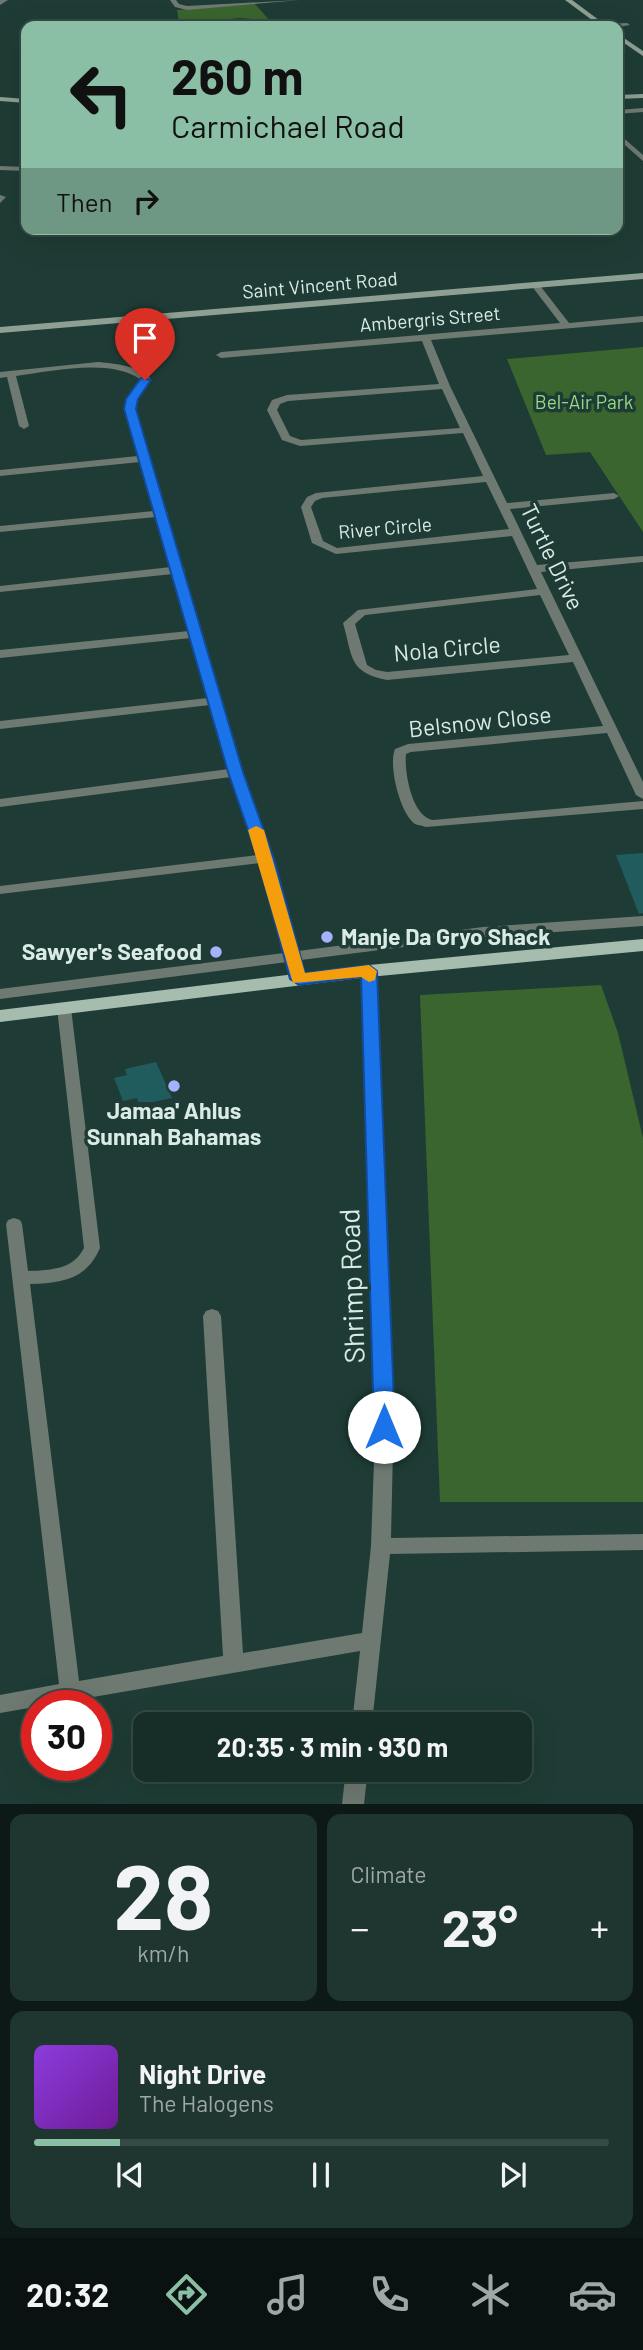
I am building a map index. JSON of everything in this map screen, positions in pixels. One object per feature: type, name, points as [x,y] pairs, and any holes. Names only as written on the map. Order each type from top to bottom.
[{"type":"main road","points":[[0,1016],[369,971],[643,945]]},
{"type":"street","points":[[0,3],[5,0]]},
{"type":"street","points":[[173,0],[179,7],[194,8],[297,0]]},
{"type":"street","points":[[568,0],[597,21]]},
{"type":"street","points":[[623,24],[627,24]]},
{"type":"street","points":[[623,40],[643,54]]},
{"type":"street","points":[[623,97],[643,96]]},
{"type":"street","points":[[0,99],[21,101]]},
{"type":"street","points":[[623,100],[639,111]]},
{"type":"street","points":[[623,140],[643,159]]},
{"type":"street","points":[[0,167],[21,169]]},
{"type":"street","name":"Saint Vincent Road","points":[[0,330],[643,276]]},
{"type":"street","points":[[535,285],[566,325]]},
{"type":"street","name":"Ambergris Street","points":[[221,355],[643,319]]},
{"type":"street","name":"Turtle Drive","points":[[426,338],[445,386],[643,795]]},
{"type":"street","points":[[24,426],[5,374],[97,366],[128,368],[139,372],[145,380],[132,399],[130,409],[163,513],[236,772],[266,859],[299,979]]},
{"type":"street","points":[[445,386],[287,398],[276,402],[272,410],[286,439],[300,443],[468,430]]},
{"type":"street","points":[[0,473],[146,458]]},
{"type":"street","name":"River Circle","points":[[490,478],[320,495],[311,499],[306,507],[318,543],[336,551],[516,532]]},
{"type":"street","points":[[504,506],[614,496]]},
{"type":"street","points":[[0,530],[163,513]]},
{"type":"street","points":[[534,569],[643,559]]},
{"type":"street","points":[[0,589],[179,570]]},
{"type":"street","name":"Nola Circle","points":[[546,591],[362,612],[349,623],[362,667],[384,676],[578,658]]},
{"type":"street","points":[[0,654],[197,634]]},
{"type":"street","points":[[0,724],[216,701]]},
{"type":"street","name":"Belsnow Close","points":[[612,729],[408,748],[400,752],[397,764],[416,818],[438,825],[643,805]]},
{"type":"street","points":[[0,803],[236,772]]},
{"type":"street","points":[[0,890],[266,859]]},
{"type":"street","points":[[0,994],[483,932],[643,921]]},
{"type":"street","name":"Shrimp Road","points":[[363,1712],[381,1546],[385,1404],[369,971]]},
{"type":"street","points":[[19,1278],[54,1277],[72,1270],[86,1261],[92,1248],[64,1008]]},
{"type":"street","points":[[14,1224],[70,1690]]},
{"type":"street","points":[[212,1316],[233,1664]]},
{"type":"street","points":[[381,1546],[643,1542]]},
{"type":"street","points":[[82,1690],[371,1640]]},
{"type":"street","points":[[0,1704],[21,1700]]},
{"type":"street","points":[[353,1804],[356,1782]]},
{"type":"green space","points":[[255,4],[270,21],[238,18],[224,21],[179,21],[177,10]]},
{"type":"green space","name":"Bel-Air Park","points":[[643,347],[643,532],[590,452],[546,455],[507,359]]},
{"type":"green space","points":[[601,985],[618,1033],[643,1138],[643,1502],[440,1502],[420,995]]},
{"type":"building","points":[[643,853],[643,913],[639,914],[616,855]]},
{"type":"building","name":"Jamaa' Ahlus Sunnah Bahamas","points":[[156,1062],[172,1098],[153,1102],[138,1102],[137,1098],[123,1101],[114,1078],[127,1075],[125,1069]]},
{"type":"slow traffic","points":[[256,830],[299,979],[369,971],[369,976]]},
{"type":"place","name":"Manje Da Gryo Shack","points":[[327,937]]},
{"type":"place","name":"Sawyer's Seafood","points":[[216,952]]},
{"type":"place","name":"Jamaa' Ahlus Sunnah Bahamas","points":[[174,1086]]},
{"type":"route","points":[[145,380],[132,399],[130,409],[163,513],[236,772],[266,859],[299,979],[369,971],[384,1427]]}]
